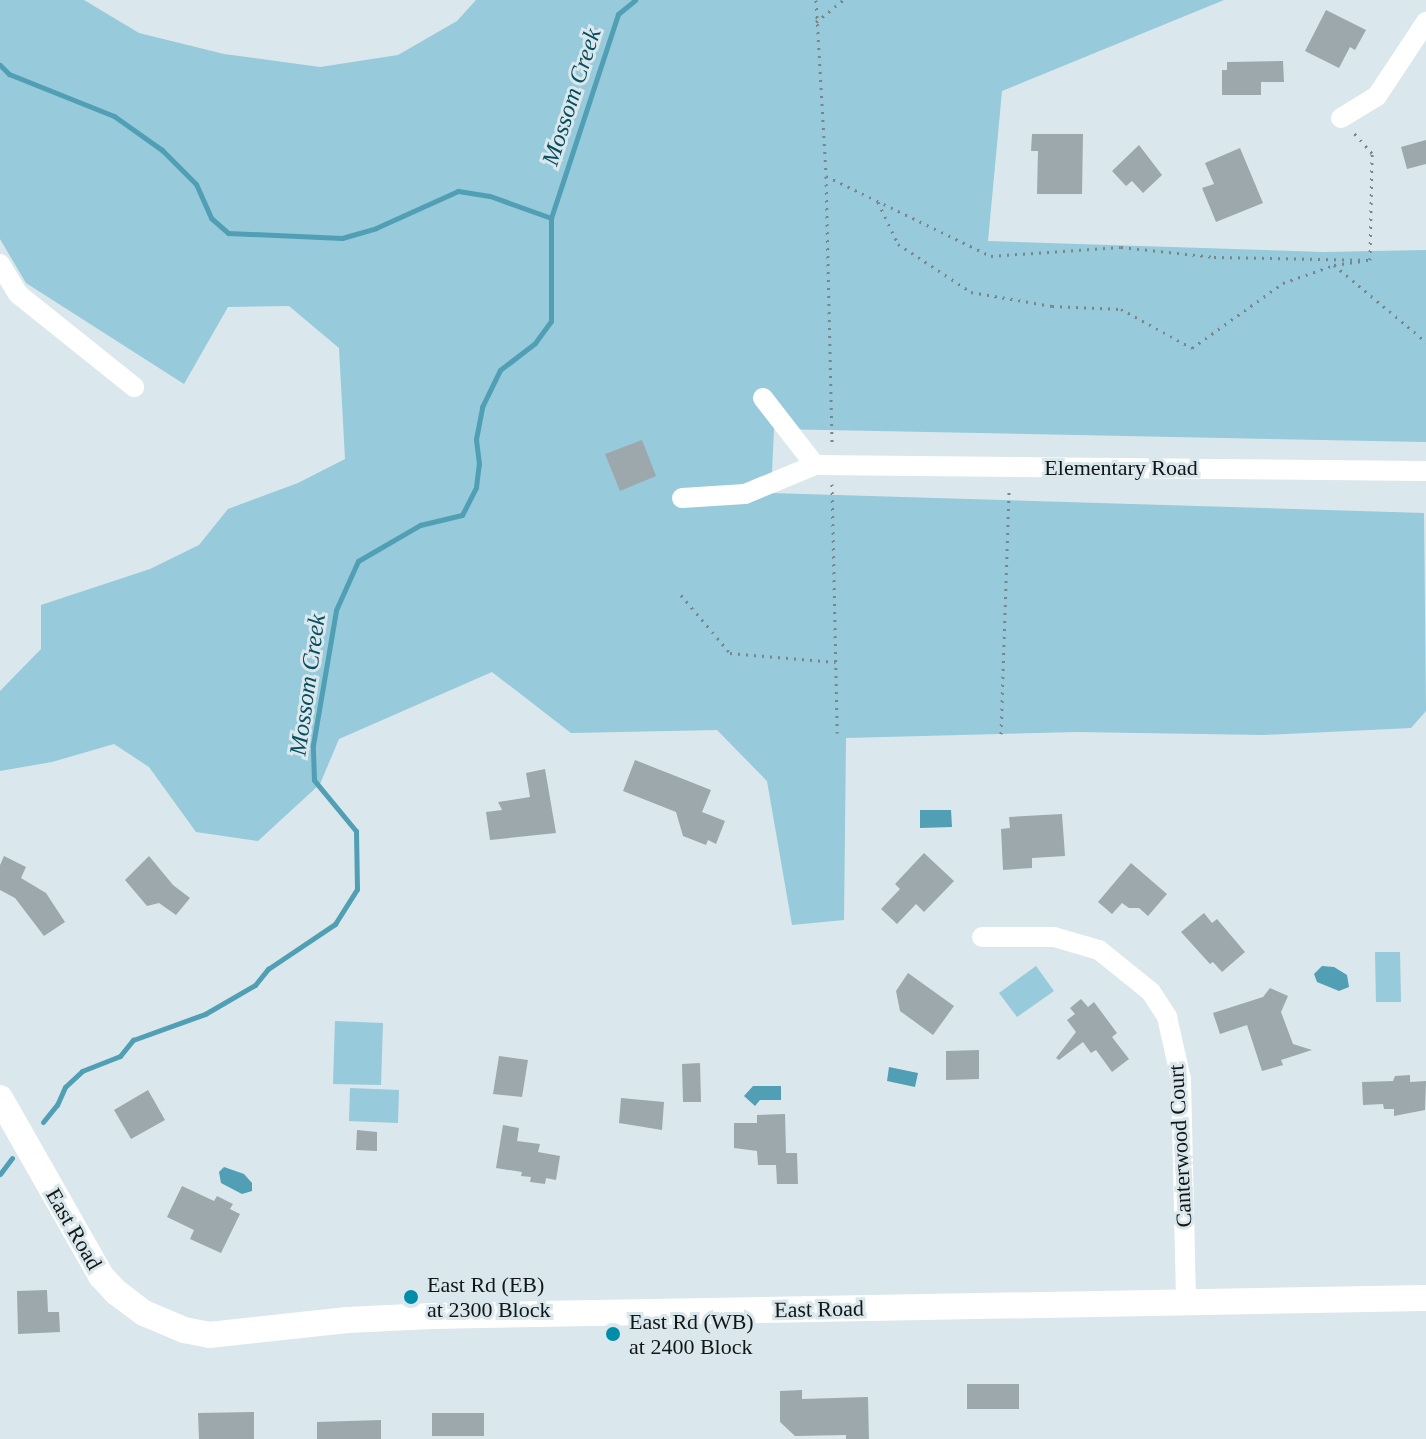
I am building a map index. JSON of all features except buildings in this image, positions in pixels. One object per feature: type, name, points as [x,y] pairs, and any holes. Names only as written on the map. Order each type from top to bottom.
[{"type":"main road","name":"East Road","points":[[0,1098],[101,1276],[144,1313],[184,1330],[209,1335],[347,1320],[432,1316],[1426,1298]]},
{"type":"street","points":[[1341,118],[1377,96],[1426,22]]},
{"type":"street","points":[[0,264],[18,294],[134,387]]},
{"type":"street","points":[[682,498],[745,494],[815,465],[763,398]]},
{"type":"street","name":"Elementary Road","points":[[815,465],[1426,471]]},
{"type":"street","name":"Canterwood Court","points":[[982,937],[1054,937],[1099,950],[1151,992],[1167,1017],[1181,1079],[1186,1301]]},
{"type":"path","points":[[816,0],[826,176],[977,250],[991,256],[1121,247],[1214,257],[1370,260]]},
{"type":"path","points":[[816,22],[843,0]]},
{"type":"path","points":[[1341,118],[1372,153],[1370,260]]},
{"type":"path","points":[[878,202],[898,244],[971,292],[1052,306],[1121,309],[1192,348],[1283,283],[1334,265],[1370,260]]},
{"type":"path","points":[[1334,265],[1426,342]]},
{"type":"path","points":[[1001,734],[1010,467]]},
{"type":"path","points":[[681,595],[730,653],[836,662]]},
{"type":"shaded area","points":[[0,0],[84,0],[139,33],[224,54],[320,67],[398,55],[457,21],[476,0],[1224,0],[1002,91],[988,241],[1324,252],[1426,250],[1426,442],[774,429],[771,493],[1424,513],[1426,711],[1411,728],[1264,735],[1077,732],[846,738],[844,920],[792,925],[767,781],[717,730],[571,733],[492,672],[339,739],[320,784],[258,841],[196,832],[149,767],[114,744],[52,762],[0,771],[0,691],[41,649],[41,605],[150,569],[199,545],[228,509],[298,483],[345,459],[339,348],[289,306],[228,307],[184,384],[26,283],[0,239]]},
{"type":"shaded area","points":[[920,810],[951,810],[952,827],[920,828]]},
{"type":"shaded area","points":[[1375,952],[1400,952],[1401,1002],[1376,1002]]},
{"type":"shaded area","points":[[1036,966],[1054,991],[1017,1017],[999,993]]},
{"type":"shaded area","points":[[1322,966],[1334,967],[1347,975],[1349,987],[1339,991],[1317,982],[1314,974]]},
{"type":"shaded area","points":[[335,1021],[383,1023],[381,1085],[333,1084]]},
{"type":"shaded area","points":[[889,1067],[918,1073],[915,1087],[887,1081]]},
{"type":"shaded area","points":[[753,1086],[781,1086],[781,1100],[760,1100],[755,1106],[744,1096]]},
{"type":"shaded area","points":[[350,1088],[399,1090],[398,1123],[349,1121]]},
{"type":"shaded area","points":[[224,1167],[244,1174],[252,1183],[252,1191],[242,1194],[221,1183],[219,1172]]},
{"type":"waterway","name":"Mossom Creek","points":[[43,1122],[57,1105],[65,1087],[82,1071],[120,1056],[133,1040],[205,1014],[255,985],[268,969],[335,924],[357,889],[356,831],[314,780],[313,745],[336,610],[358,561],[420,525],[462,515],[476,487],[479,464],[476,439],[482,407],[500,370],[535,343],[551,321],[551,218],[618,14],[635,0]]},
{"type":"waterway","points":[[0,65],[9,74],[114,116],[162,150],[196,184],[211,218],[228,233],[342,238],[376,228],[458,191],[490,196],[551,218]]},
{"type":"waterway","name":"Mossom Creek","points":[[0,1174],[12,1158]]},
{"type":"place","name":"East Rd (EB) at 2300 Block","points":[[411,1297]]},
{"type":"place","name":"East Rd (WB) at 2400 Block","points":[[613,1334]]}]
